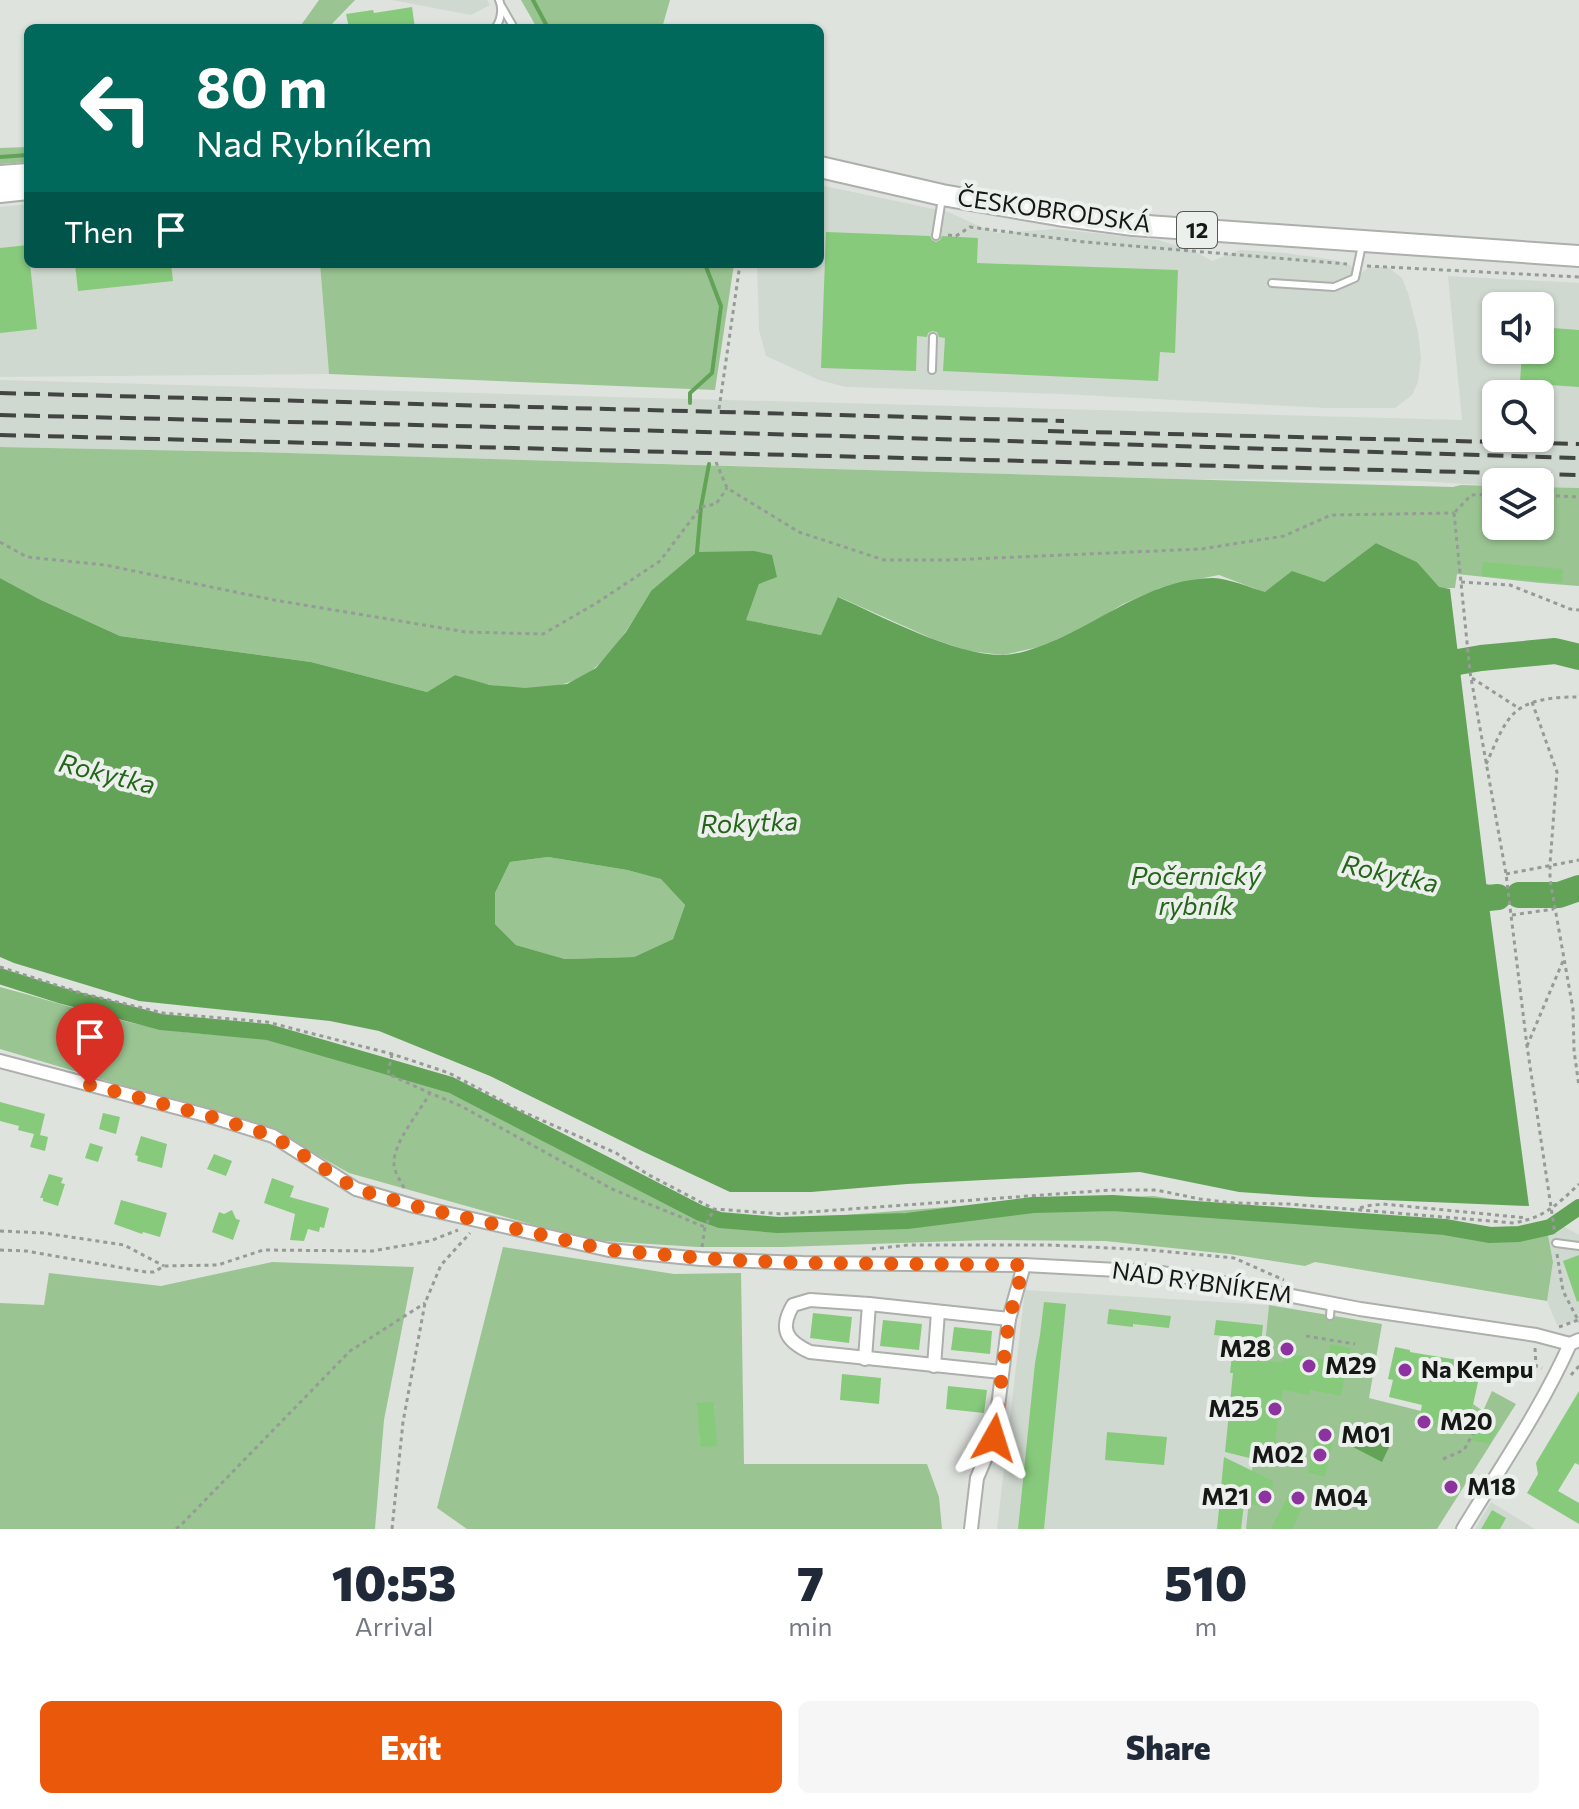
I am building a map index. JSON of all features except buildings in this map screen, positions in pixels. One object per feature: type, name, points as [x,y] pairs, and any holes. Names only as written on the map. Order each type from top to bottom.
[{"type":"main road","name":"ČESKOBRODSKÁ","points":[[824,168],[942,195],[1133,225],[1579,256]]},
{"type":"main road","points":[[0,176],[24,174]]},
{"type":"main road","points":[[0,192],[24,189]]},
{"type":"street","name":"NAD RYBNÍKEM","points":[[0,1061],[273,1136],[356,1189],[414,1206],[609,1250],[701,1259],[1024,1265],[1155,1272],[1330,1310],[1575,1342]]},
{"type":"street","points":[[971,1529],[977,1478],[994,1438],[1009,1319],[1024,1265]]},
{"type":"street","points":[[1001,1372],[810,1352],[795,1345],[787,1333],[786,1318],[793,1305],[810,1300],[1009,1319]]},
{"type":"street","points":[[865,1359],[869,1304]]},
{"type":"street","points":[[934,1366],[938,1312]]},
{"type":"street","points":[[1463,1529],[1575,1342]]},
{"type":"lane","points":[[498,24],[500,3]]},
{"type":"lane","points":[[500,3],[512,24]]},
{"type":"lane","points":[[936,234],[942,195]]},
{"type":"lane","points":[[1272,283],[1334,287],[1355,278],[1362,241]]},
{"type":"lane","points":[[932,370],[933,337]]},
{"type":"lane","points":[[1556,1241],[1579,1246]]},
{"type":"path","points":[[936,234],[956,236],[970,227],[1085,242],[1359,265],[1579,277]]},
{"type":"path","points":[[719,409],[739,268]]},
{"type":"path","points":[[716,462],[727,488],[799,532],[884,560],[1201,549],[1284,536],[1331,515],[1454,513],[1471,495],[1482,495]]},
{"type":"path","points":[[0,542],[27,557],[105,565],[274,600],[392,620],[466,632],[543,634],[660,561],[701,507],[716,504],[727,488]]},
{"type":"path","points":[[1554,496],[1579,497]]},
{"type":"path","points":[[1454,513],[1470,672],[1506,874],[1558,1269],[1563,1291],[1579,1322]]},
{"type":"path","points":[[1461,582],[1510,585],[1579,610]]},
{"type":"path","points":[[1471,677],[1520,709]]},
{"type":"path","points":[[1486,764],[1509,718],[1520,709],[1532,702],[1579,697]]},
{"type":"path","points":[[1532,702],[1557,772],[1550,880],[1573,1009],[1579,1087]]},
{"type":"path","points":[[1506,874],[1579,860]]},
{"type":"path","points":[[1512,915],[1554,909]]},
{"type":"path","points":[[1527,1046],[1563,961]]},
{"type":"path","points":[[0,967],[84,994],[163,1013],[267,1022],[392,1054],[449,1073],[521,1111],[616,1153],[647,1174],[714,1209],[782,1214],[1096,1191],[1156,1190],[1234,1203],[1289,1204],[1514,1223],[1551,1210],[1579,1184]]},
{"type":"path","points":[[392,1054],[388,1074],[461,1106],[612,1189],[705,1227]]},
{"type":"path","points":[[414,1206],[394,1163],[397,1147],[430,1093]]},
{"type":"path","points":[[1356,1209],[1383,1204],[1531,1219]]},
{"type":"path","points":[[701,1259],[705,1227],[714,1209]]},
{"type":"path","points":[[0,1231],[44,1233],[124,1245],[164,1266],[218,1265],[263,1250],[372,1251],[430,1241],[481,1221]]},
{"type":"path","points":[[392,1529],[403,1422],[425,1303],[441,1265],[481,1221]]},
{"type":"path","points":[[0,1250],[40,1253],[146,1272],[154,1272],[164,1266]]},
{"type":"path","points":[[176,1529],[350,1351],[425,1303]]},
{"type":"path","points":[[1306,1336],[1355,1344]]},
{"type":"path","points":[[1443,1459],[1464,1450],[1483,1415]]},
{"type":"shaded area","points":[[319,0],[355,0],[332,24],[302,24]]},
{"type":"shaded area","points":[[392,0],[487,0],[490,5],[471,15]]},
{"type":"shaded area","points":[[521,0],[670,0],[663,24],[535,24]]},
{"type":"shaded area","points":[[24,147],[24,162],[0,164],[0,148]]},
{"type":"shaded area","points":[[824,186],[948,212],[998,233],[1056,229],[1158,240],[1194,251],[1212,261],[1240,250],[1286,253],[1334,260],[1350,265],[1359,274],[1370,267],[1388,267],[1402,278],[1408,293],[1421,358],[1418,382],[1412,395],[1395,408],[1324,408],[1062,394],[846,387],[819,380],[766,356],[759,330],[757,268],[824,268]]},
{"type":"shaded area","points":[[24,204],[24,268],[320,268],[329,374],[0,377],[0,207]]},
{"type":"shaded area","points":[[320,268],[733,268],[715,390],[329,374]]},
{"type":"shaded area","points":[[1448,276],[1579,283],[1579,488],[1554,487],[1554,468],[1482,468],[1482,485],[1419,481],[1184,479],[0,447],[0,380],[1462,420]]},
{"type":"shaded area","points":[[0,447],[1482,486],[1482,540],[1554,540],[1554,487],[1579,488],[1579,586],[1457,574],[1455,588],[1439,588],[1417,562],[1376,543],[1324,582],[1266,593],[1219,575],[1193,580],[1160,588],[1123,604],[1089,625],[1039,647],[1003,655],[969,651],[933,639],[839,597],[821,635],[745,620],[759,584],[651,591],[627,630],[597,666],[561,685],[532,688],[486,684],[455,675],[427,692],[311,662],[120,636],[0,578]]},
{"type":"shaded area","points":[[548,857],[662,879],[685,905],[673,939],[634,957],[565,959],[516,945],[495,924],[495,893],[510,862]]},
{"type":"shaded area","points":[[0,987],[166,1030],[234,1035],[268,1032],[291,1046],[411,1076],[573,1147],[674,1199],[719,1216],[781,1220],[1038,1200],[1154,1196],[1319,1223],[1496,1239],[1540,1232],[1548,1235],[1553,1262],[1547,1301],[1315,1262],[1305,1266],[1229,1254],[1105,1241],[988,1240],[698,1247],[587,1240],[349,1173],[273,1130],[0,1049]]},
{"type":"shaded area","points":[[1563,1226],[1579,1235],[1579,1321],[1557,1325],[1547,1301],[1553,1262],[1548,1235]]},
{"type":"shaded area","points":[[503,1247],[674,1274],[741,1273],[744,1464],[927,1464],[939,1497],[942,1529],[467,1529],[437,1508]],"holes":[[[698,1403],[714,1403],[716,1446],[700,1446]]]},
{"type":"shaded area","points":[[272,1262],[414,1267],[384,1420],[375,1529],[0,1529],[0,1303],[44,1305],[49,1273],[161,1286]]},
{"type":"shaded area","points":[[1025,1290],[1269,1305],[1246,1529],[997,1529]]},
{"type":"shaded area","points":[[1269,1305],[1382,1324],[1369,1398],[1469,1423],[1473,1404],[1483,1411],[1492,1391],[1516,1404],[1437,1529],[1246,1529]]},
{"type":"shaded area","points":[[1491,1502],[1535,1529],[1475,1529]]},
{"type":"water","name":"Počernický rybník","points":[[1376,543],[1417,562],[1439,587],[1450,589],[1529,1206],[1239,1192],[1140,1172],[811,1192],[730,1192],[490,1076],[379,1031],[330,1021],[139,1001],[0,957],[0,578],[120,636],[311,662],[427,692],[455,675],[490,685],[525,688],[567,684],[596,668],[626,632],[651,591],[697,552],[754,551],[772,555],[777,577],[759,584],[746,620],[821,635],[838,597],[943,643],[985,654],[1004,655],[1048,643],[1134,599],[1173,584],[1219,578],[1265,592],[1292,571],[1324,582]],"holes":[[[548,857],[661,879],[685,905],[673,939],[634,957],[565,959],[516,945],[495,924],[495,893],[510,862]]]},
{"type":"water","points":[[1360,1432],[1389,1447],[1382,1462],[1353,1447]]},
{"type":"waterway","points":[[533,0],[546,24]]},
{"type":"waterway","points":[[0,157],[24,155]]},
{"type":"waterway","points":[[690,403],[690,393],[712,373],[721,306],[707,268]]},
{"type":"waterway","points":[[698,557],[701,507],[709,464]]},
{"type":"waterway","points":[[1426,675],[1458,662],[1481,658],[1555,651],[1579,657]]},
{"type":"waterway","name":"Rokytka","points":[[1519,895],[1559,895],[1579,888]]},
{"type":"waterway","name":"Rokytka","points":[[1453,890],[1488,898],[1498,897]]},
{"type":"waterway","points":[[0,976],[161,1022],[268,1032],[451,1085],[700,1213],[720,1220],[778,1225],[907,1221],[1033,1205],[1113,1203],[1445,1227],[1490,1235],[1519,1234],[1550,1227],[1579,1207]]},
{"type":"railway","points":[[0,393],[1064,421]]},
{"type":"railway","points":[[0,415],[1579,458]]},
{"type":"railway","points":[[1048,431],[1579,444]]},
{"type":"railway","points":[[0,435],[1579,475]]},
{"type":"place","name":"M28","points":[[1287,1349]]},
{"type":"place","name":"M29","points":[[1309,1366]]},
{"type":"place","name":"Na Kempu","points":[[1405,1370]]},
{"type":"place","name":"M25","points":[[1275,1409]]},
{"type":"place","name":"M20","points":[[1424,1422]]},
{"type":"place","name":"M01","points":[[1325,1435]]},
{"type":"place","name":"M02","points":[[1320,1455]]},
{"type":"place","name":"M18","points":[[1451,1487]]},
{"type":"place","name":"M21","points":[[1265,1497]]},
{"type":"place","name":"M04","points":[[1298,1498]]},
{"type":"route","points":[[90,1085],[273,1136],[356,1189],[414,1206],[609,1250],[701,1259],[803,1263],[1024,1265],[1009,1319],[994,1438]]}]
